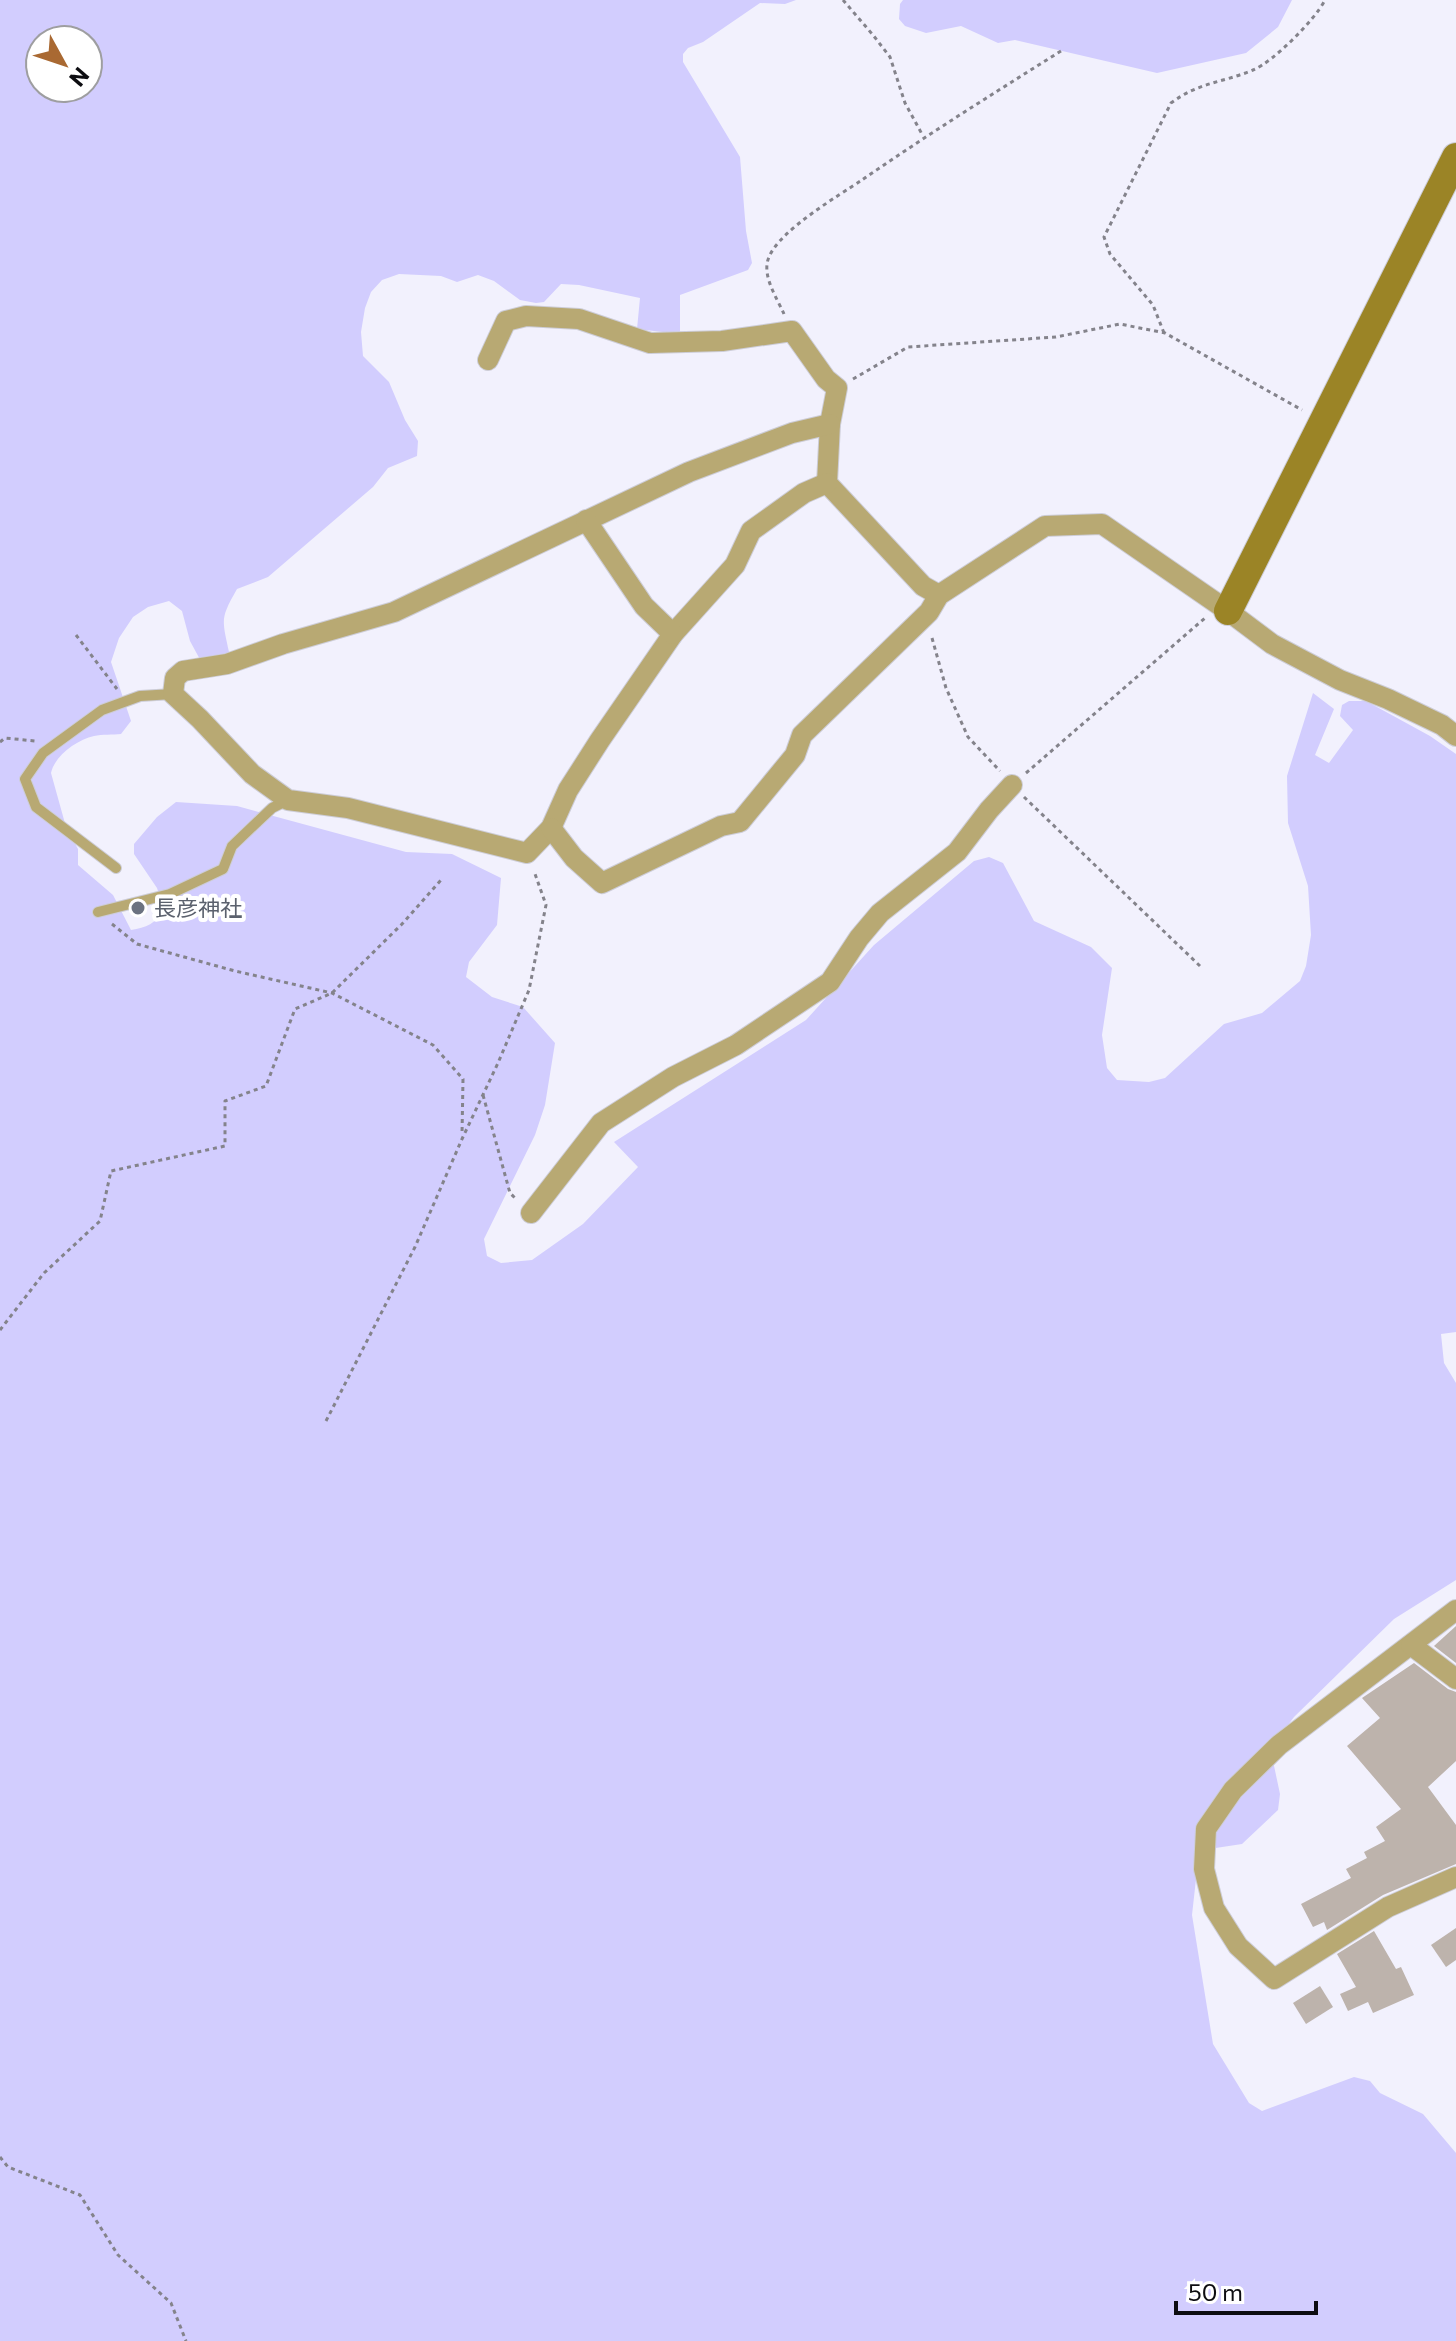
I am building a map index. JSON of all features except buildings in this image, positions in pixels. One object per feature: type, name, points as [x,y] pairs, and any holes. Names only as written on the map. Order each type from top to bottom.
[{"type":"street","points":[[1228,611],[1456,157]]},
{"type":"street","points":[[488,360],[506,321],[526,316],[579,319],[650,343],[722,341],[792,331],[826,379],[837,388],[830,424],[827,483],[923,586],[934,604]]},
{"type":"street","points":[[827,483],[804,493],[751,531],[735,565],[673,634],[568,790],[551,828],[527,853],[348,808],[288,800],[252,774],[173,694],[175,678],[183,671],[227,664],[283,644],[394,612],[689,472],[792,433],[830,424]]},
{"type":"street","points":[[586,520],[644,606],[673,634]]},
{"type":"street","points":[[551,828],[574,858],[602,883],[721,826],[740,822],[795,755],[802,735],[934,604],[1045,526],[1102,524],[1272,644],[1340,680],[1442,725],[1456,736]]},
{"type":"street","points":[[531,1213],[601,1123],[673,1077],[736,1045],[830,982],[880,913],[957,852],[1012,785]]},
{"type":"street","points":[[1456,1610],[1279,1745],[1233,1790],[1206,1829],[1204,1869],[1214,1908],[1238,1946],[1274,1979],[1388,1907],[1456,1877]]},
{"type":"street","points":[[1411,1645],[1456,1679]]},
{"type":"lane","points":[[116,868],[36,807],[25,779],[43,753],[102,710],[140,696],[173,694]]},
{"type":"lane","points":[[98,912],[170,894],[223,869],[232,846],[272,808],[288,800]]},
{"type":"path","points":[[843,0],[890,57],[905,103],[924,138]]},
{"type":"path","points":[[1165,333],[1153,305],[1110,254],[1104,237],[1171,103],[1188,90],[1256,69],[1297,36],[1325,0]]},
{"type":"path","points":[[792,331],[768,278],[768,257],[785,236],[806,217],[1061,51]]},
{"type":"path","points":[[837,388],[908,347],[1056,337],[1120,324],[1165,333],[1322,422]]},
{"type":"path","points":[[934,604],[934,648],[946,688],[968,737],[1012,785],[1200,966]]},
{"type":"path","points":[[1012,785],[1206,618],[1228,611]]},
{"type":"path","points":[[76,635],[127,701]]},
{"type":"path","points":[[0,742],[5,738],[58,743]]},
{"type":"path","points":[[326,1421],[415,1247],[529,990],[546,905],[527,853]]},
{"type":"path","points":[[0,1330],[44,1273],[100,1221],[111,1171],[225,1146],[225,1101],[266,1086],[295,1009],[332,993],[402,924],[441,880]]},
{"type":"path","points":[[98,912],[137,944],[332,993],[433,1045],[463,1079],[462,1139]]},
{"type":"path","points":[[483,1095],[510,1193],[531,1213]]},
{"type":"path","points":[[0,2157],[8,2167],[80,2195],[118,2255],[171,2303],[186,2341]]},
{"type":"shaded area","points":[[0,0],[796,0],[785,4],[760,3],[683,54],[683,62],[740,157],[752,263],[748,270],[680,295],[680,334],[637,329],[640,298],[579,285],[561,284],[544,302],[536,303],[520,300],[494,281],[478,275],[457,282],[441,276],[399,274],[382,280],[371,292],[365,308],[361,332],[363,356],[389,382],[405,420],[418,441],[417,456],[388,468],[373,487],[268,577],[237,589],[224,619],[229,652],[203,665],[190,641],[182,611],[169,601],[148,607],[133,617],[119,638],[111,662],[131,721],[121,734],[94,736],[74,745],[57,760],[51,773],[66,827],[78,849],[78,865],[113,895],[131,930],[150,924],[164,910],[157,888],[134,854],[134,844],[157,817],[176,802],[237,806],[406,852],[452,854],[501,878],[497,925],[469,962],[466,977],[492,997],[523,1007],[555,1043],[545,1105],[535,1135],[484,1239],[487,1256],[501,1263],[532,1260],[583,1224],[638,1167],[614,1142],[806,1020],[874,945],[974,861],[989,857],[1003,863],[1034,921],[1091,947],[1112,968],[1102,1035],[1107,1068],[1117,1080],[1149,1082],[1165,1078],[1224,1024],[1262,1013],[1300,981],[1306,966],[1311,935],[1308,886],[1288,823],[1287,776],[1313,693],[1334,709],[1315,755],[1329,763],[1353,730],[1340,716],[1342,705],[1349,701],[1366,701],[1456,754],[1456,1332],[1441,1334],[1444,1363],[1456,1383],[1456,1580],[1394,1619],[1294,1717],[1274,1744],[1273,1761],[1280,1794],[1278,1810],[1242,1844],[1209,1849],[1196,1879],[1192,1915],[1213,2044],[1249,2103],[1262,2111],[1354,2077],[1370,2081],[1380,2093],[1423,2114],[1456,2153],[1456,2341],[0,2341]]},
{"type":"shaded area","points":[[903,0],[1292,0],[1278,27],[1246,53],[1157,73],[1015,40],[998,43],[961,26],[926,33],[905,26],[899,19]]},
{"type":"place","name":"長彦神社","points":[[138,908]]}]
